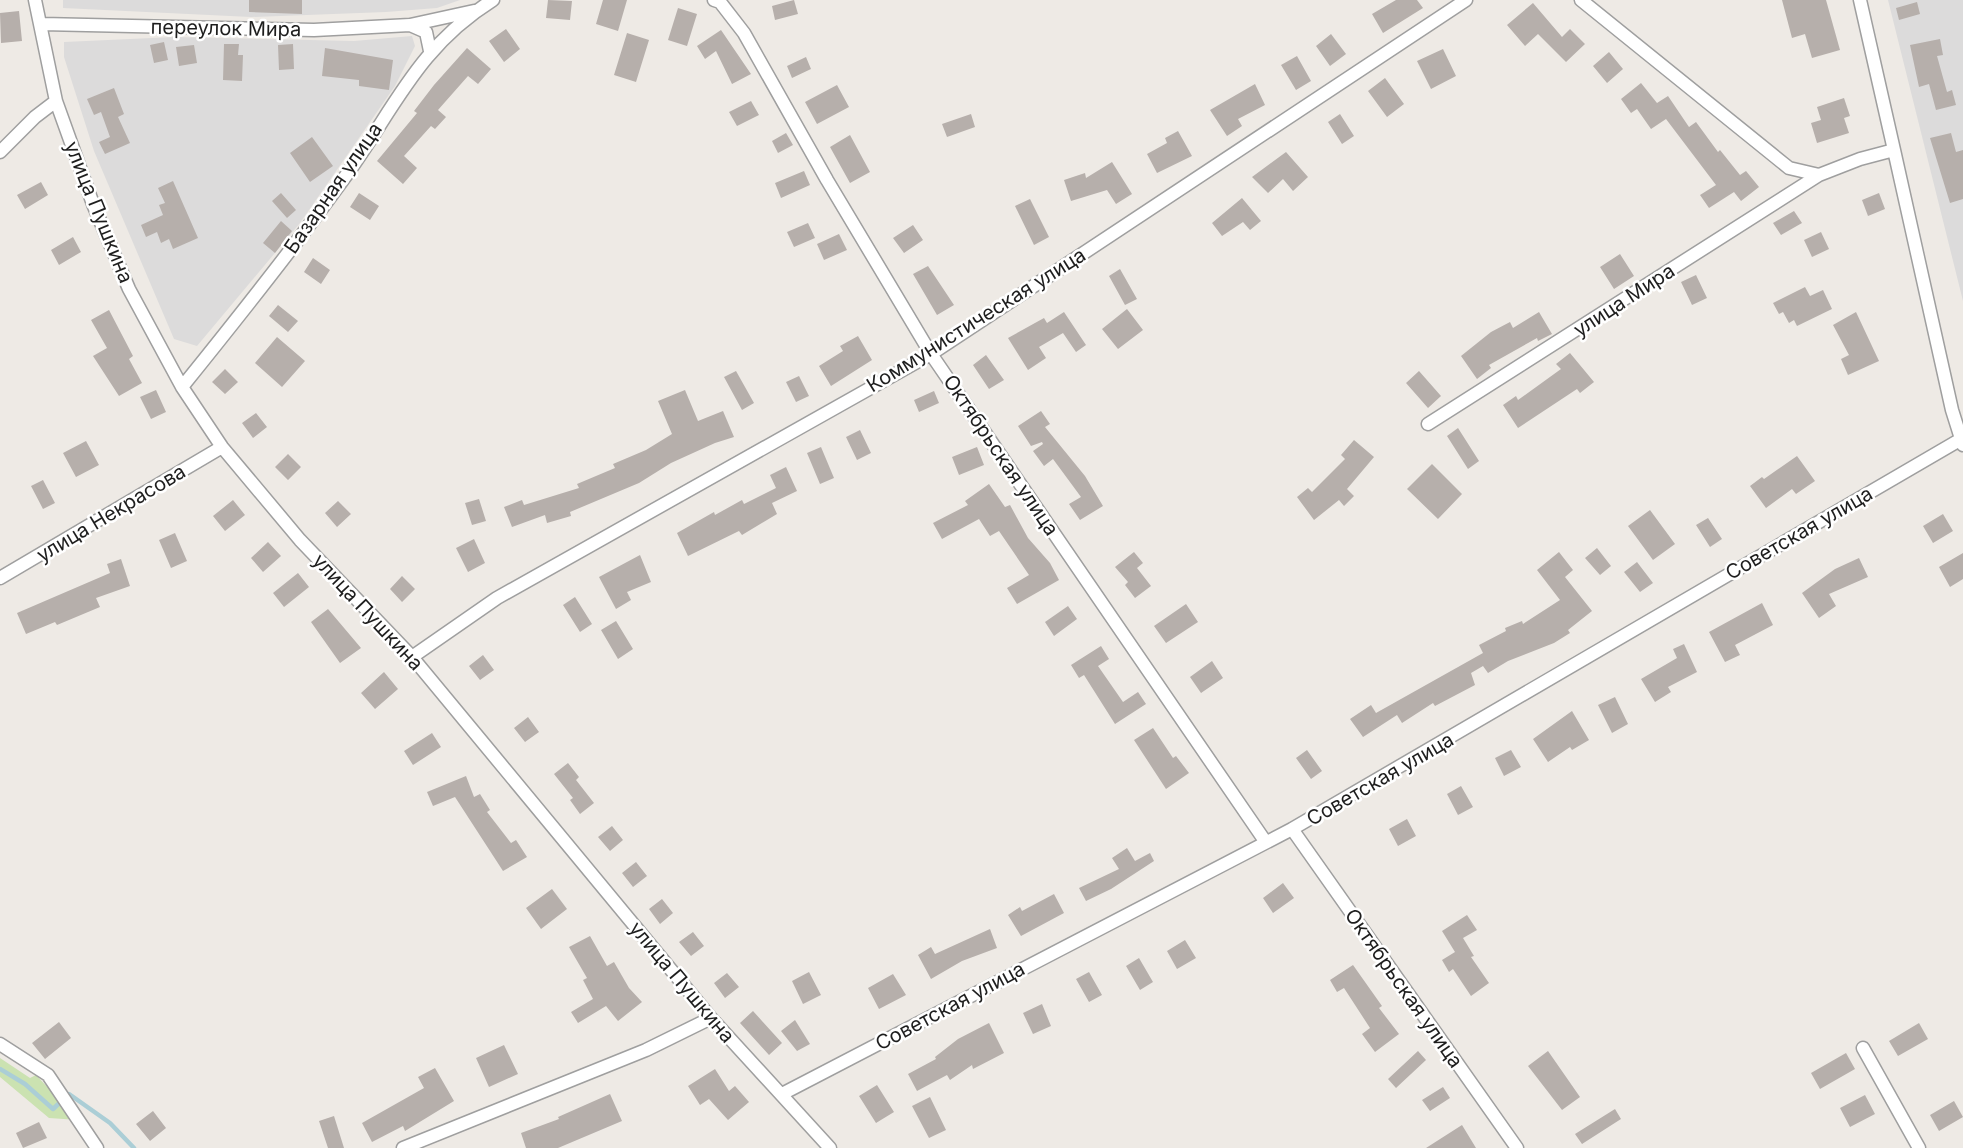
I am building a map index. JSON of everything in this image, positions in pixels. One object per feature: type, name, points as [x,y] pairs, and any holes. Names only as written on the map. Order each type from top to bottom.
[{"type":"street","name":"улица Пушкина","points":[[35,0],[42,24],[56,101],[93,204],[129,289],[182,387],[222,447],[300,540],[412,657],[711,1018],[830,1148]]},
{"type":"street","name":"Базарная улица","points":[[182,387],[263,286],[344,178],[417,66],[430,51],[476,11],[493,0]]},
{"type":"street","name":"Октябрьская улица","points":[[714,0],[720,2],[744,33],[827,180],[931,354],[1265,841]]},
{"type":"street","name":"Коммунистическая улица","points":[[412,657],[497,598],[931,354],[1466,0]]},
{"type":"street","points":[[1581,0],[1789,168],[1819,175]]},
{"type":"street","points":[[1860,0],[1952,410],[1962,440]]},
{"type":"street","name":"переулок Мира","points":[[42,24],[314,30],[410,25],[476,11]]},
{"type":"street","points":[[410,25],[426,32],[430,51]]},
{"type":"street","points":[[0,152],[35,117],[56,101]]},
{"type":"street","name":"улица Мира","points":[[1428,424],[1819,175],[1860,159],[1894,150]]},
{"type":"street","name":"Советская улица","points":[[782,1094],[1265,841],[1292,829],[1962,440]]},
{"type":"street","name":"улица Некрасова","points":[[0,578],[222,447]]},
{"type":"street","name":"Октябрьская улица","points":[[1292,829],[1517,1148]]},
{"type":"street","points":[[403,1148],[646,1050],[711,1018]]},
{"type":"street","points":[[0,1044],[48,1075],[97,1148]]},
{"type":"street","points":[[1863,1048],[1919,1148]]},
{"type":"shaded area","points":[[63,0],[460,0],[437,8],[251,17],[63,8]]},
{"type":"shaded area","points":[[1888,0],[1963,0],[1963,301]]},
{"type":"shaded area","points":[[412,36],[415,46],[395,86],[300,223],[197,346],[174,339],[94,151],[64,57],[64,42],[174,37],[354,41]]},
{"type":"green space","points":[[0,1058],[30,1078],[36,1075],[78,1120],[49,1118],[0,1077]]},
{"type":"building","points":[[249,0],[302,0],[302,14],[249,12]]},
{"type":"building","points":[[548,0],[572,1],[570,20],[546,18]]},
{"type":"building","points":[[603,0],[627,0],[618,31],[596,24]]},
{"type":"building","points":[[794,0],[798,14],[775,20],[772,6]]},
{"type":"building","points":[[1396,0],[1417,0],[1423,8],[1383,33],[1372,14]]},
{"type":"building","points":[[1782,0],[1826,0],[1840,50],[1812,58],[1805,34],[1792,38]]},
{"type":"building","points":[[1917,2],[1920,14],[1899,20],[1896,8]]},
{"type":"building","points":[[1533,3],[1562,37],[1570,29],[1585,44],[1566,62],[1538,34],[1525,46],[1507,25]]},
{"type":"building","points":[[678,8],[697,14],[687,46],[668,40]]},
{"type":"building","points":[[19,11],[22,41],[1,43],[0,13]]},
{"type":"building","points":[[506,29],[520,49],[504,62],[489,41]]},
{"type":"building","points":[[721,30],[751,74],[732,84],[716,51],[705,59],[697,46]]},
{"type":"building","points":[[627,33],[649,40],[636,82],[614,75]]},
{"type":"building","points":[[1331,34],[1346,54],[1330,66],[1316,46]]},
{"type":"building","points":[[1940,39],[1943,55],[1937,56],[1947,92],[1952,90],[1956,105],[1936,110],[1929,84],[1919,87],[1910,45]]},
{"type":"building","points":[[164,42],[168,60],[154,63],[150,45]]},
{"type":"building","points":[[224,44],[239,44],[238,55],[243,55],[242,81],[223,80]]},
{"type":"building","points":[[293,44],[294,69],[279,70],[278,45]]},
{"type":"building","points":[[194,45],[197,63],[179,66],[176,47]]},
{"type":"building","points":[[325,48],[393,60],[389,90],[359,86],[359,80],[322,76]]},
{"type":"building","points":[[467,48],[491,69],[478,84],[468,76],[438,110],[446,117],[435,129],[431,126],[404,156],[417,168],[403,184],[377,161],[417,113],[414,111],[434,85]]},
{"type":"building","points":[[1443,49],[1456,76],[1431,89],[1417,61]]},
{"type":"building","points":[[1609,52],[1623,69],[1607,83],[1593,66]]},
{"type":"building","points":[[1297,56],[1311,81],[1296,90],[1281,65]]},
{"type":"building","points":[[806,57],[811,69],[792,78],[787,66]]},
{"type":"building","points":[[1385,78],[1404,104],[1387,117],[1368,91]]},
{"type":"building","points":[[1641,83],[1657,103],[1668,96],[1689,127],[1696,122],[1718,152],[1720,150],[1740,175],[1746,171],[1759,187],[1741,201],[1734,192],[1709,208],[1700,195],[1716,185],[1666,119],[1651,129],[1637,109],[1631,113],[1621,99]]},
{"type":"building","points":[[1255,84],[1265,105],[1238,119],[1242,126],[1227,136],[1210,110]]},
{"type":"building","points":[[837,85],[849,107],[817,124],[805,102]]},
{"type":"building","points":[[114,88],[124,114],[118,117],[130,143],[105,154],[99,142],[110,137],[101,112],[94,115],[87,99]]},
{"type":"building","points":[[1844,98],[1850,116],[1844,118],[1849,133],[1817,143],[1811,123],[1821,120],[1817,107]]},
{"type":"building","points":[[751,101],[759,115],[737,126],[729,112]]},
{"type":"building","points":[[971,114],[975,127],[947,137],[942,124]]},
{"type":"building","points":[[1340,114],[1354,136],[1342,144],[1328,122]]},
{"type":"building","points":[[1178,131],[1192,156],[1157,173],[1147,154],[1167,143],[1165,138]]},
{"type":"building","points":[[786,133],[793,145],[778,153],[772,141]]},
{"type":"building","points":[[1951,133],[1956,152],[1963,150],[1963,199],[1950,203],[1930,138]]},
{"type":"building","points":[[850,135],[870,172],[850,183],[830,147]]},
{"type":"building","points":[[312,137],[333,166],[310,182],[290,153]]},
{"type":"building","points":[[1286,152],[1308,177],[1293,191],[1283,179],[1268,193],[1252,177]]},
{"type":"building","points":[[1112,162],[1132,194],[1116,204],[1107,190],[1071,201],[1064,180],[1085,173],[1086,178]]},
{"type":"building","points":[[804,171],[810,185],[781,198],[775,183]]},
{"type":"building","points":[[173,181],[198,238],[173,249],[169,239],[161,243],[157,232],[146,237],[141,225],[163,215],[159,205],[165,203],[158,188]]},
{"type":"building","points":[[41,182],[48,195],[25,209],[17,195]]},
{"type":"building","points":[[281,193],[296,210],[287,218],[272,201]]},
{"type":"building","points":[[359,193],[379,206],[370,220],[350,207]]},
{"type":"building","points":[[1879,193],[1885,209],[1868,216],[1862,200]]},
{"type":"building","points":[[1242,198],[1261,221],[1250,230],[1243,222],[1222,236],[1212,223]]},
{"type":"building","points":[[1030,199],[1049,237],[1034,245],[1015,206]]},
{"type":"building","points":[[1794,211],[1802,223],[1781,235],[1773,223]]},
{"type":"building","points":[[281,221],[292,231],[275,253],[263,243]]},
{"type":"building","points":[[808,223],[815,238],[794,247],[787,232]]},
{"type":"building","points":[[913,225],[923,240],[904,253],[893,238]]},
{"type":"building","points":[[1821,232],[1829,249],[1812,257],[1804,240]]},
{"type":"building","points":[[839,234],[847,250],[824,260],[817,244]]},
{"type":"building","points":[[73,237],[81,252],[59,265],[51,250]]},
{"type":"building","points":[[1620,254],[1634,276],[1614,289],[1600,267]]},
{"type":"building","points":[[313,258],[330,270],[321,284],[304,272]]},
{"type":"building","points":[[928,266],[954,305],[937,315],[913,274]]},
{"type":"building","points":[[1120,269],[1137,299],[1125,305],[1109,276]]},
{"type":"building","points":[[1696,275],[1707,298],[1692,305],[1681,282]]},
{"type":"building","points":[[1805,287],[1810,296],[1823,290],[1832,309],[1797,326],[1794,320],[1789,323],[1783,312],[1779,314],[1773,303]]},
{"type":"building","points":[[278,305],[298,321],[288,332],[269,316]]},
{"type":"building","points":[[1127,309],[1143,330],[1118,349],[1102,329]]},
{"type":"building","points":[[109,310],[133,356],[129,359],[142,383],[119,396],[93,356],[107,348],[91,320]]},
{"type":"building","points":[[1064,312],[1086,345],[1076,352],[1063,333],[1039,347],[1046,358],[1028,370],[1008,338],[1044,318],[1047,323]]},
{"type":"building","points":[[1539,312],[1552,334],[1538,341],[1537,338],[1489,365],[1491,368],[1477,379],[1461,356],[1491,332],[1510,322],[1513,328]]},
{"type":"building","points":[[1856,312],[1879,361],[1848,375],[1841,359],[1849,355],[1833,325]]},
{"type":"building","points":[[858,336],[872,360],[831,386],[819,366],[843,351],[840,346]]},
{"type":"building","points":[[277,337],[305,361],[282,387],[255,363]]},
{"type":"building","points":[[1570,353],[1594,382],[1580,393],[1577,389],[1518,428],[1503,405],[1516,396],[1518,400],[1561,369],[1556,364]]},
{"type":"building","points":[[986,355],[1004,380],[989,389],[973,365]]},
{"type":"building","points":[[225,369],[238,382],[225,394],[212,382]]},
{"type":"building","points":[[736,371],[754,403],[742,410],[724,377]]},
{"type":"building","points":[[1419,371],[1441,396],[1428,408],[1406,383]]},
{"type":"building","points":[[799,376],[809,396],[796,402],[786,382]]},
{"type":"building","points":[[156,390],[166,412],[151,419],[140,397]]},
{"type":"building","points":[[685,390],[698,421],[723,411],[734,437],[671,463],[639,483],[570,512],[571,516],[547,523],[545,515],[512,527],[504,507],[522,500],[524,505],[579,488],[577,484],[615,468],[613,464],[646,450],[672,434],[658,401]]},
{"type":"building","points":[[934,391],[939,403],[919,412],[914,400]]},
{"type":"building","points":[[1041,411],[1050,424],[1045,427],[1085,476],[1103,506],[1080,520],[1069,504],[1081,497],[1053,459],[1044,466],[1033,451],[1043,444],[1042,442],[1031,446],[1018,426]]},
{"type":"building","points":[[256,413],[267,427],[253,438],[242,423]]},
{"type":"building","points":[[1458,428],[1479,461],[1468,469],[1447,436]]},
{"type":"building","points":[[860,430],[871,453],[857,460],[846,437]]},
{"type":"building","points":[[1354,440],[1374,457],[1347,489],[1354,496],[1344,506],[1339,500],[1314,520],[1297,497],[1308,488],[1312,492],[1345,459],[1341,455]]},
{"type":"building","points":[[86,441],[99,465],[76,477],[63,453]]},
{"type":"building","points":[[821,447],[834,478],[820,484],[807,453]]},
{"type":"building","points":[[977,447],[984,465],[959,475],[952,457]]},
{"type":"building","points":[[288,454],[301,467],[288,480],[275,467]]},
{"type":"building","points":[[1797,456],[1815,481],[1796,494],[1792,489],[1766,508],[1750,486]]},
{"type":"building","points":[[1432,464],[1462,494],[1438,519],[1407,489]]},
{"type":"building","points":[[786,467],[797,491],[772,503],[777,514],[742,535],[739,531],[688,556],[677,533],[714,512],[715,515],[742,500],[744,504],[776,488],[770,475]]},
{"type":"building","points":[[43,480],[55,503],[43,509],[31,486]]},
{"type":"building","points":[[989,484],[1005,507],[1010,505],[1028,538],[1050,563],[1059,580],[1017,604],[1007,588],[1029,575],[999,531],[990,536],[979,519],[942,539],[933,523],[968,505],[965,501]]},
{"type":"building","points":[[479,499],[486,521],[472,525],[465,503]]},
{"type":"building","points":[[233,500],[245,515],[225,531],[213,516]]},
{"type":"building","points":[[338,501],[351,514],[337,527],[325,513]]},
{"type":"building","points":[[1650,510],[1675,544],[1653,560],[1628,526]]},
{"type":"building","points":[[1943,514],[1953,531],[1933,543],[1923,526]]},
{"type":"building","points":[[1708,518],[1722,539],[1710,547],[1696,525]]},
{"type":"building","points":[[175,533],[187,561],[171,568],[159,540]]},
{"type":"building","points":[[474,539],[485,563],[468,572],[456,548]]},
{"type":"building","points":[[268,542],[281,556],[263,572],[251,558]]},
{"type":"building","points":[[1597,548],[1611,566],[1600,575],[1585,558]]},
{"type":"building","points":[[1134,552],[1143,563],[1137,568],[1151,586],[1135,598],[1125,585],[1128,582],[1115,567]]},
{"type":"building","points":[[1559,552],[1573,570],[1565,577],[1592,611],[1568,630],[1570,633],[1554,643],[1508,661],[1488,673],[1483,666],[1471,673],[1475,685],[1435,706],[1433,703],[1402,723],[1397,715],[1363,737],[1350,719],[1371,705],[1376,713],[1483,653],[1479,645],[1506,631],[1505,628],[1522,621],[1523,624],[1560,600],[1537,570]]},
{"type":"building","points":[[1963,553],[1963,579],[1950,587],[1939,567]]},
{"type":"building","points":[[640,555],[651,582],[627,592],[631,600],[616,609],[599,577]]},
{"type":"building","points":[[1859,558],[1868,577],[1829,594],[1836,606],[1819,618],[1802,593],[1835,569]]},
{"type":"building","points":[[121,559],[130,586],[96,598],[100,607],[57,625],[55,622],[26,634],[17,613],[110,573],[107,564]]},
{"type":"building","points":[[1637,562],[1653,583],[1640,592],[1624,572]]},
{"type":"building","points":[[298,573],[309,587],[284,607],[273,593]]},
{"type":"building","points":[[402,576],[415,589],[402,602],[390,589]]},
{"type":"building","points":[[575,597],[592,624],[580,632],[563,605]]},
{"type":"building","points":[[1762,603],[1773,625],[1735,645],[1740,655],[1725,662],[1709,632]]},
{"type":"building","points":[[1186,604],[1198,622],[1166,643],[1154,626]]},
{"type":"building","points":[[1068,606],[1077,619],[1054,636],[1045,622]]},
{"type":"building","points":[[328,609],[361,648],[340,663],[311,622]]},
{"type":"building","points":[[616,621],[633,649],[618,659],[601,630]]},
{"type":"building","points":[[1684,644],[1697,672],[1668,687],[1671,692],[1655,702],[1641,679],[1677,658],[1673,649]]},
{"type":"building","points":[[1101,646],[1109,659],[1098,666],[1123,702],[1138,692],[1146,704],[1115,724],[1084,675],[1079,678],[1071,665]]},
{"type":"building","points":[[483,655],[494,670],[480,680],[469,666]]},
{"type":"building","points":[[1212,661],[1223,678],[1201,693],[1190,677]]},
{"type":"building","points":[[384,672],[398,689],[375,709],[361,693]]},
{"type":"building","points":[[1615,697],[1628,724],[1612,733],[1598,705]]},
{"type":"building","points":[[1572,711],[1589,740],[1572,750],[1570,747],[1548,762],[1533,739]]},
{"type":"building","points":[[528,717],[539,732],[525,742],[514,728]]},
{"type":"building","points":[[1153,728],[1173,758],[1176,756],[1189,773],[1166,789],[1134,740]]},
{"type":"building","points":[[432,733],[441,747],[413,765],[404,751]]},
{"type":"building","points":[[1307,750],[1322,771],[1311,779],[1296,758]]},
{"type":"building","points":[[1511,750],[1521,767],[1504,776],[1495,758]]},
{"type":"building","points":[[568,763],[579,777],[576,780],[594,803],[580,814],[570,800],[573,798],[554,774]]},
{"type":"building","points":[[466,776],[474,797],[480,794],[490,810],[487,812],[511,843],[516,840],[527,857],[503,871],[455,797],[433,806],[427,792]]},
{"type":"building","points":[[1461,786],[1473,807],[1458,815],[1447,794]]},
{"type":"building","points":[[1407,819],[1416,836],[1398,846],[1389,829]]},
{"type":"building","points":[[612,826],[623,840],[610,851],[598,837]]},
{"type":"building","points":[[1127,848],[1135,861],[1150,853],[1154,861],[1111,889],[1086,901],[1079,888],[1119,869],[1112,858]]},
{"type":"building","points":[[636,862],[647,876],[633,887],[622,873]]},
{"type":"building","points":[[1283,883],[1294,898],[1273,913],[1263,898]]},
{"type":"building","points":[[552,889],[567,909],[541,929],[526,908]]},
{"type":"building","points":[[1054,894],[1064,913],[1021,936],[1008,915],[1020,907],[1022,911]]},
{"type":"building","points":[[662,899],[673,913],[660,924],[649,909]]},
{"type":"building","points":[[1467,915],[1477,930],[1463,938],[1474,956],[1471,957],[1489,983],[1471,996],[1453,969],[1449,972],[1442,960],[1455,952],[1442,931]]},
{"type":"building","points":[[990,929],[997,948],[962,961],[931,979],[918,955],[931,947],[935,954]]},
{"type":"building","points":[[693,932],[704,946],[691,956],[679,942]]},
{"type":"building","points":[[590,936],[607,966],[614,962],[629,988],[642,1002],[618,1021],[606,1006],[578,1023],[571,1012],[593,999],[583,980],[587,978],[569,947]]},
{"type":"building","points":[[1185,940],[1196,958],[1177,969],[1167,951]]},
{"type":"building","points":[[1139,958],[1153,982],[1140,990],[1126,966]]},
{"type":"building","points":[[1353,965],[1382,1006],[1379,1008],[1399,1034],[1375,1052],[1362,1034],[1370,1028],[1344,988],[1337,992],[1330,980]]},
{"type":"building","points":[[809,972],[821,995],[803,1004],[792,981]]},
{"type":"building","points":[[1089,972],[1102,995],[1089,1002],[1076,979]]},
{"type":"building","points":[[727,973],[739,987],[725,998],[714,983]]},
{"type":"building","points":[[893,974],[906,995],[879,1009],[868,988]]},
{"type":"building","points":[[1042,1004],[1051,1026],[1033,1034],[1023,1013]]},
{"type":"building","points":[[753,1011],[782,1043],[769,1055],[740,1023]]},
{"type":"building","points":[[795,1020],[810,1044],[797,1051],[781,1031]]},
{"type":"building","points":[[59,1022],[71,1038],[45,1059],[32,1043]]},
{"type":"building","points":[[989,1023],[1004,1053],[973,1069],[972,1065],[950,1080],[947,1075],[917,1091],[908,1074],[936,1059],[935,1057],[958,1039]]},
{"type":"building","points":[[1919,1023],[1928,1039],[1898,1056],[1889,1041]]},
{"type":"building","points":[[504,1045],[518,1074],[489,1087],[476,1058]]},
{"type":"building","points":[[1418,1051],[1426,1060],[1396,1088],[1388,1079]]},
{"type":"building","points":[[1548,1051],[1580,1097],[1562,1110],[1528,1066]]},
{"type":"building","points":[[1846,1053],[1855,1069],[1820,1089],[1811,1073]]},
{"type":"building","points":[[435,1068],[454,1101],[405,1131],[403,1126],[372,1142],[362,1123],[424,1088],[418,1077]]},
{"type":"building","points":[[715,1069],[729,1091],[735,1086],[749,1102],[728,1120],[709,1099],[700,1105],[688,1086]]},
{"type":"building","points":[[877,1085],[894,1112],[876,1123],[859,1096]]},
{"type":"building","points":[[1443,1087],[1450,1098],[1430,1111],[1422,1100]]},
{"type":"building","points":[[610,1094],[622,1121],[558,1148],[526,1148],[521,1133],[559,1119],[558,1117]]},
{"type":"building","points":[[1865,1095],[1875,1114],[1850,1127],[1840,1108]]},
{"type":"building","points":[[930,1097],[946,1130],[929,1138],[912,1106]]},
{"type":"building","points":[[1954,1101],[1963,1117],[1939,1131],[1930,1115]]},
{"type":"building","points":[[1615,1109],[1621,1119],[1582,1144],[1575,1134]]},
{"type":"building","points":[[153,1111],[166,1128],[150,1141],[136,1124]]},
{"type":"building","points":[[334,1116],[344,1148],[328,1148],[319,1121]]},
{"type":"building","points":[[39,1122],[47,1138],[23,1148],[16,1133]]},
{"type":"building","points":[[1462,1125],[1476,1148],[1426,1148]]},
{"type":"waterway","points":[[0,1069],[25,1084],[53,1109],[69,1094],[110,1123],[134,1148]]}]
